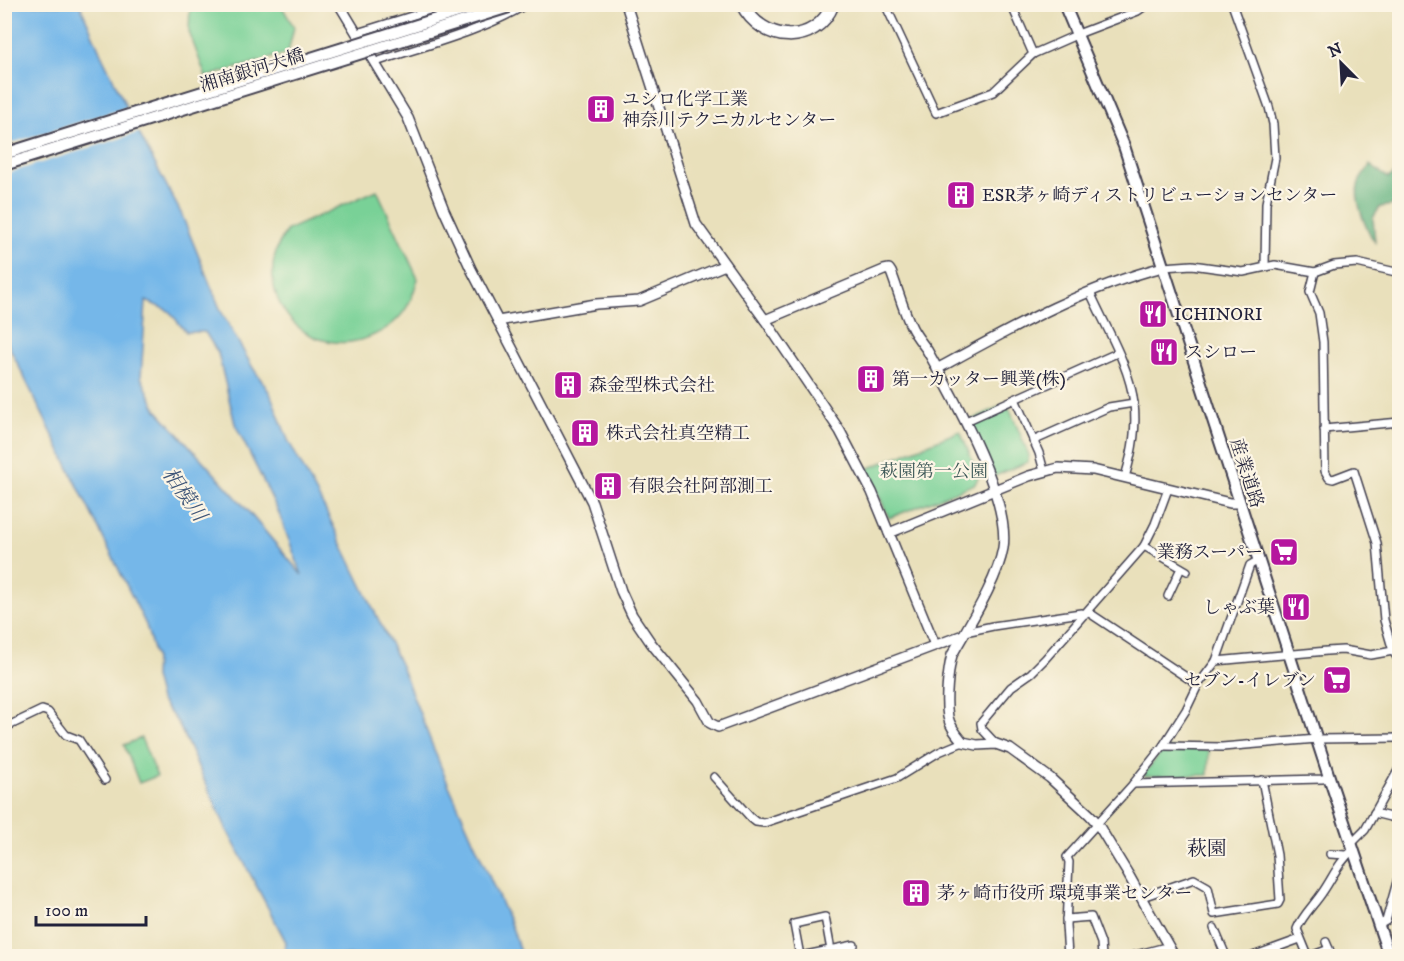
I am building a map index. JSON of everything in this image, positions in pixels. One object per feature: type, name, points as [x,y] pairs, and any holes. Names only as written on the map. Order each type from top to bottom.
[{"type":"highway","points":[[742,4],[758,25],[769,32],[786,36],[796,35],[815,27],[827,16],[833,4]]},
{"type":"highway","points":[[750,4],[765,21],[776,27],[788,28],[806,24],[819,14],[824,4]]},
{"type":"main road","name":"湘南銀河大橋","points":[[4,154],[484,4]]},
{"type":"main road","name":"産業道路","points":[[1065,4],[1124,146],[1317,739],[1350,850],[1389,956]]},
{"type":"main road","name":"湘南銀河大橋","points":[[4,165],[513,6]]},
{"type":"street","points":[[339,4],[408,118],[444,210],[471,269],[592,502],[621,591],[632,615],[714,726],[718,727],[964,634],[993,626],[1081,613],[1087,613],[1198,685]]},
{"type":"street","points":[[357,33],[450,4]]},
{"type":"street","points":[[376,62],[511,15],[527,4]]},
{"type":"street","points":[[626,4],[696,224],[765,320],[840,431],[858,462],[935,645]]},
{"type":"street","points":[[885,4],[936,113],[993,92],[1034,54],[1138,11],[1148,4]]},
{"type":"street","points":[[1011,4],[1034,54]]},
{"type":"street","points":[[1232,4],[1273,124],[1275,158],[1266,203],[1265,267]]},
{"type":"street","points":[[937,369],[1023,322],[1114,282],[1163,267],[1192,265],[1243,272],[1283,266],[1315,272],[1334,265],[1354,263],[1400,273]]},
{"type":"street","points":[[498,321],[597,304],[639,301],[725,265]]},
{"type":"street","points":[[765,320],[889,270],[910,325],[966,421],[993,490],[1004,528],[1003,549],[996,571],[952,655],[949,666],[950,723],[963,742]]},
{"type":"street","points":[[1315,272],[1310,292],[1319,314],[1323,342],[1326,475],[1334,479],[1354,471],[1372,525],[1379,555],[1384,620],[1400,662]]},
{"type":"street","points":[[1090,292],[1127,374],[1134,403],[1134,436],[1125,477]]},
{"type":"street","points":[[966,421],[1117,353]]},
{"type":"street","points":[[1015,399],[1044,471]]},
{"type":"street","points":[[1033,441],[1108,407],[1134,403]]},
{"type":"street","points":[[1324,429],[1400,422]]},
{"type":"street","points":[[889,533],[1044,471],[1075,468],[1125,477],[1230,503],[1239,503]]},
{"type":"street","points":[[996,744],[982,729],[981,723],[1011,687],[1032,673],[1144,546],[1168,489]]},
{"type":"street","points":[[1144,546],[1184,570],[1168,596]]},
{"type":"street","points":[[1068,957],[1066,919],[1069,862],[1067,857],[1133,784],[1163,746],[1186,710],[1198,685],[1216,661],[1250,565],[1259,560]]},
{"type":"street","points":[[1216,661],[1343,650],[1371,655],[1396,650]]},
{"type":"street","points":[[4,728],[42,710],[48,712],[66,735],[79,740],[105,780]]},
{"type":"street","points":[[1163,746],[1222,747],[1317,739],[1400,738]]},
{"type":"street","points":[[714,777],[751,818],[756,822],[764,823],[897,778],[939,752],[963,742],[977,745],[996,744],[1010,749],[1071,797],[1097,823],[1142,897],[1174,957]]},
{"type":"street","points":[[1329,949],[1309,957],[1297,929],[1300,921],[1324,891],[1365,830],[1400,767]]},
{"type":"street","points":[[1133,784],[1329,778]]},
{"type":"street","points":[[1142,897],[1194,879],[1208,887],[1214,914],[1278,904],[1280,900],[1277,855],[1262,780]]},
{"type":"street","points":[[1374,813],[1398,819],[1400,824]]},
{"type":"street","points":[[1330,854],[1350,850]]},
{"type":"street","points":[[1378,925],[1386,921],[1400,870]]},
{"type":"street","points":[[831,953],[825,917],[794,924],[800,957],[831,953],[854,945]]},
{"type":"street","points":[[1066,919],[1092,918],[1101,943],[1102,957]]},
{"type":"street","points":[[1214,928],[1226,957]]},
{"type":"street","points":[[1254,956],[1300,939]]},
{"type":"street","points":[[1132,957],[1162,948]]},
{"type":"street","points":[[1389,956],[1397,957]]},
{"type":"green space","points":[[190,5],[281,5],[294,27],[288,53],[206,77],[189,32]]},
{"type":"green space","points":[[1370,165],[1388,178],[1399,171],[1399,204],[1380,207],[1373,218],[1375,242],[1364,221],[1358,196],[1359,182]]},
{"type":"green space","points":[[377,190],[418,279],[407,307],[399,317],[380,332],[349,342],[325,341],[305,332],[288,317],[277,298],[273,276],[276,253],[287,230]]},
{"type":"green space","points":[[1007,403],[1029,455],[1028,462],[995,476],[991,475],[969,421]]},
{"type":"green space","name":"萩園第一公園","points":[[960,431],[979,476],[975,484],[889,518],[867,469]]},
{"type":"green space","points":[[141,738],[157,776],[139,783],[124,745]]},
{"type":"green space","points":[[1168,748],[1209,750],[1208,775],[1145,776],[1144,774],[1162,751]]},
{"type":"water","name":"相模川","points":[[5,5],[80,5],[141,137],[181,213],[221,311],[270,393],[288,440],[325,509],[401,666],[443,772],[513,930],[521,956],[284,956],[286,942],[228,832],[178,723],[160,700],[154,677],[155,657],[146,625],[5,338],[4,147],[17,158],[5,123]],"holes":[[[146,301],[169,311],[186,332],[205,332],[218,353],[235,424],[278,511],[302,575],[157,410],[141,377]]]},
{"type":"pier","points":[[129,107],[141,132],[5,174],[5,146],[7,145],[13,153],[9,144]]},
{"type":"place","name":"ユシロ化学工業 神奈川テクニカルセンター","points":[[601,109]]},
{"type":"place","name":"ESR茅ヶ崎ディストリビューションセンター","points":[[961,195]]},
{"type":"place","name":"ICHINORI","points":[[1153,314]]},
{"type":"place","name":"スシロー","points":[[1164,352]]},
{"type":"place","name":"第一カッター興業(株)","points":[[871,379]]},
{"type":"place","name":"森金型株式会社","points":[[568,385]]},
{"type":"place","name":"株式会社真空精工","points":[[585,433]]},
{"type":"place","name":"有限会社阿部測工","points":[[608,486]]},
{"type":"place","name":"業務スーパー","points":[[1284,552]]},
{"type":"place","name":"しゃぶ葉","points":[[1296,607]]},
{"type":"place","name":"セブン-イレブン","points":[[1337,680]]},
{"type":"place","name":"茅ヶ崎市役所 環境事業センター","points":[[916,893]]},
{"type":"district","name":"萩園","points":[[1207,848]]}]
